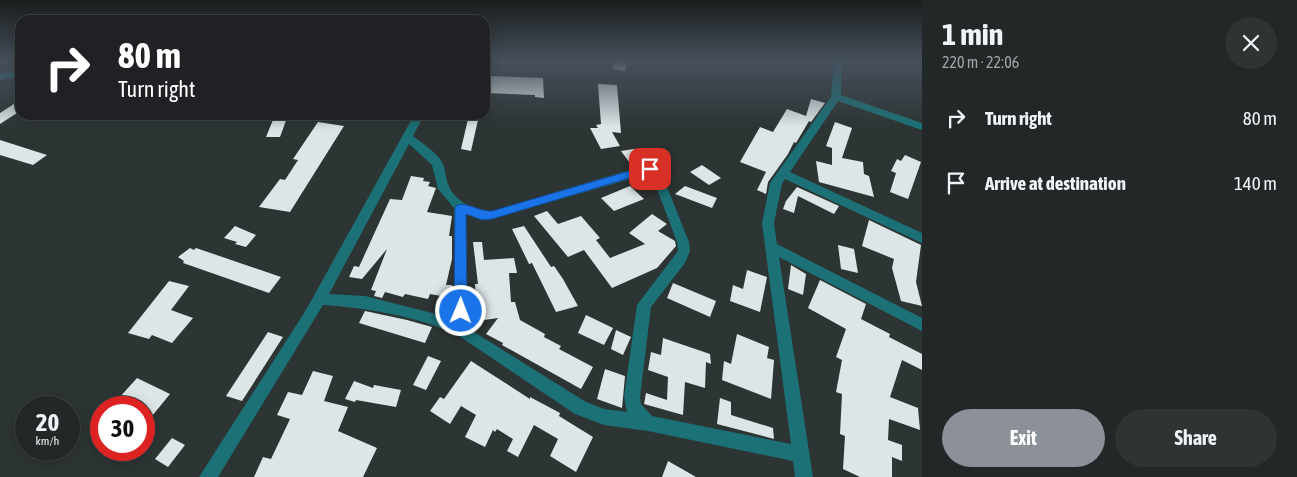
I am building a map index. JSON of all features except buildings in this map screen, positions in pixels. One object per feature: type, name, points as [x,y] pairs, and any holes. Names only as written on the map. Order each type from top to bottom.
[{"type":"street","points":[[804,477],[768,223],[776,183],[836,97],[837,83]]},
{"type":"street","points":[[836,97],[922,127]]},
{"type":"street","points":[[208,477],[311,314],[416,120]]},
{"type":"street","points":[[407,138],[436,162],[440,171],[443,188],[460,208],[482,216],[492,215],[644,170],[655,170],[683,242],[684,251],[680,259],[644,305],[629,414]]},
{"type":"street","points":[[783,173],[922,238]]},
{"type":"street","points":[[446,323],[461,311],[460,208]]},
{"type":"street","points":[[771,247],[922,325]]},
{"type":"street","points":[[319,298],[365,302],[446,323],[460,330],[581,408],[604,417],[629,414],[648,423],[801,454]]},
{"type":"route","points":[[461,311],[460,208],[482,216],[492,215],[650,169]]}]
